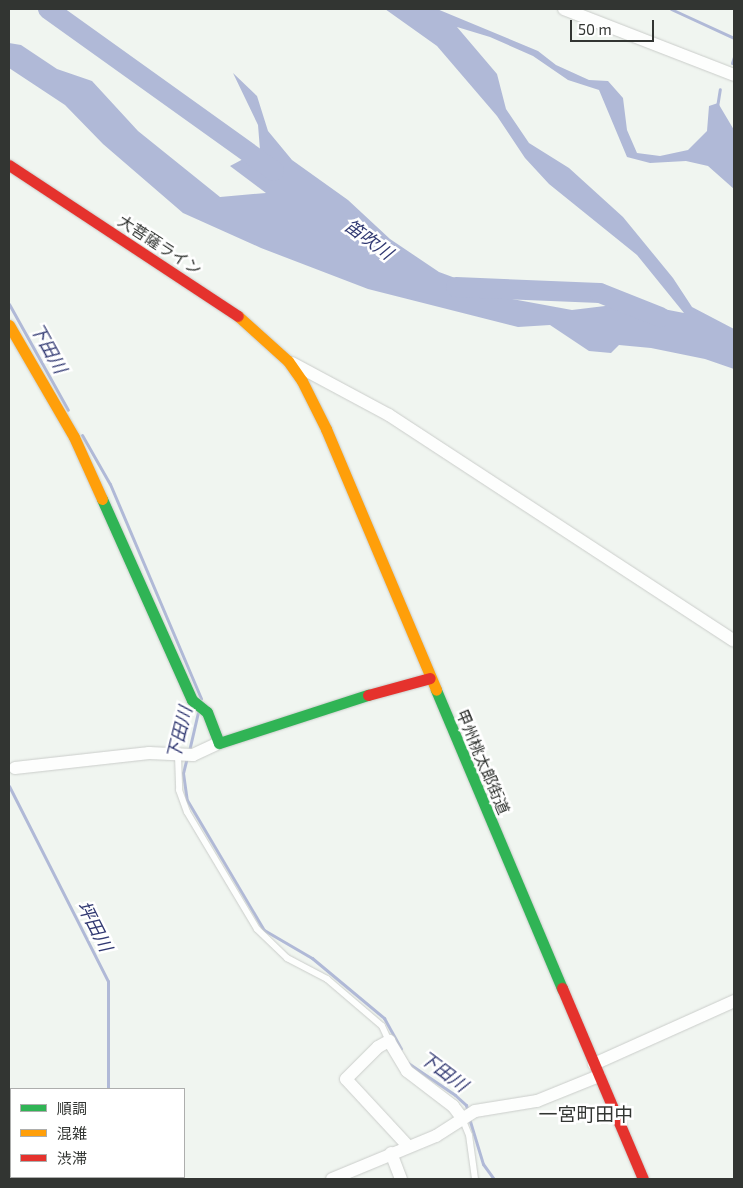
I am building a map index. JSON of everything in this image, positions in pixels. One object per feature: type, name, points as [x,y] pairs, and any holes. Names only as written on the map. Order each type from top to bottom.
[{"type":"main road","name":"大菩薩ライン","points":[[9,165],[251,325],[288,361]]},
{"type":"main road","points":[[9,325],[74,437],[192,700],[207,712],[220,743],[317,708],[430,678]]},
{"type":"main road","name":"甲州桃太郎街道","points":[[288,361],[326,429],[643,1179]]},
{"type":"street","points":[[564,9],[734,75]]},
{"type":"street","points":[[288,361],[312,371],[389,415],[734,641]]},
{"type":"street","points":[[14,768],[149,753],[179,756],[193,755],[220,743]]},
{"type":"street","points":[[332,1179],[390,1153],[436,1136],[475,1111],[538,1101],[734,1001]]},
{"type":"street","points":[[408,1146],[346,1079],[378,1047],[389,1042],[407,1071],[453,1106],[462,1118]]},
{"type":"street","points":[[390,1153],[401,1179]]},
{"type":"lane","points":[[179,756],[179,790],[187,812],[257,929],[287,958],[327,979],[382,1026],[389,1042]]},
{"type":"lane","points":[[462,1118],[469,1135],[475,1179]]},
{"type":"water","points":[[385,9],[437,9],[538,51],[556,65],[589,80],[608,81],[623,98],[627,130],[637,153],[660,156],[688,150],[707,131],[709,106],[718,103],[734,130],[734,189],[708,166],[686,161],[650,163],[627,157],[599,90],[568,80],[533,56],[490,37],[457,27],[497,74],[506,109],[529,143],[569,168],[623,217],[673,278],[692,307],[734,329],[734,369],[705,359],[651,348],[619,345],[611,353],[589,351],[550,325],[518,327],[368,289],[261,248],[183,213],[103,144],[65,105],[9,68],[9,43],[21,45],[57,69],[92,81],[138,131],[220,197],[266,193],[230,166],[260,150],[258,125],[233,73],[257,96],[268,131],[292,160],[348,200],[390,239],[439,272],[512,299],[572,310],[605,306],[653,307],[684,313],[637,255],[549,184],[525,158],[497,116],[437,46]]},
{"type":"waterway","name":"笛吹川","points":[[48,9],[274,171]]},
{"type":"waterway","points":[[671,9],[734,38]]},
{"type":"waterway","points":[[732,63],[734,57]]},
{"type":"waterway","points":[[717,107],[720,89]]},
{"type":"waterway","name":"笛吹川","points":[[456,287],[600,293],[660,317]]},
{"type":"waterway","name":"下田川","points":[[9,304],[68,410]]},
{"type":"waterway","name":"下田川","points":[[82,435],[110,484],[201,698]]},
{"type":"waterway","name":"下田川","points":[[189,751],[198,713]]},
{"type":"waterway","name":"下田川","points":[[187,757],[183,773],[187,800],[264,930],[312,958],[384,1018],[401,1049]]},
{"type":"waterway","name":"坪田川","points":[[9,786],[108,981],[108,1088]]},
{"type":"waterway","name":"下田川","points":[[408,1063],[455,1095],[466,1105],[468,1112]]},
{"type":"waterway","name":"下田川","points":[[469,1118],[483,1164],[494,1179]]},
{"type":"traffic: fast","points":[[102,499],[192,700],[207,712],[219,743],[368,695]]},
{"type":"traffic: fast","points":[[436,690],[562,988]]},
{"type":"traffic: slow","points":[[238,316],[288,361],[302,381],[326,429],[436,690]]},
{"type":"traffic: slow","points":[[9,325],[74,437],[102,499]]},
{"type":"traffic: jam","points":[[9,165],[238,316]]},
{"type":"traffic: jam","points":[[368,695],[430,678]]},
{"type":"traffic: jam","points":[[562,988],[643,1179]]},
{"type":"district","name":"一宮町田中","points":[[586,1114]]}]
